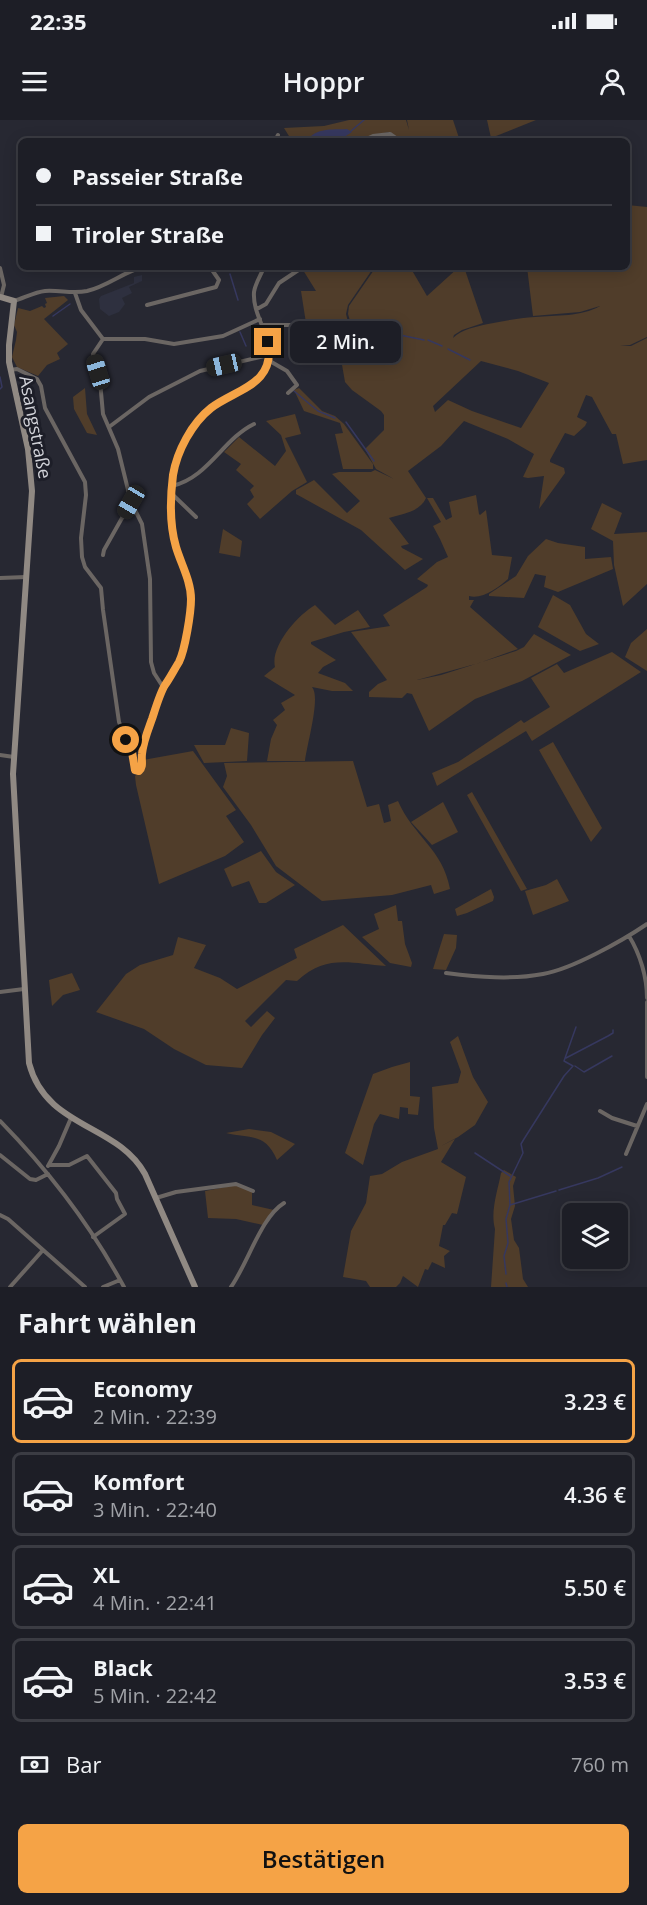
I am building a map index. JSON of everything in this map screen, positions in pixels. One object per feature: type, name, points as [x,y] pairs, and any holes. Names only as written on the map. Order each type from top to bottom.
[{"type":"street","points":[[369,138],[390,134],[396,138]]},
{"type":"street","points":[[0,268],[4,285],[0,297],[14,301],[44,291],[75,293],[99,287],[131,270]]},
{"type":"street","points":[[147,305],[216,287],[219,280],[212,270]]},
{"type":"street","points":[[10,370],[17,369],[37,379],[41,386],[45,408],[85,482],[82,557],[85,567],[101,588],[120,722],[132,752],[136,771],[142,768],[142,754],[163,687],[180,660],[190,615],[189,582],[172,532],[171,493],[178,458],[198,422],[216,405],[252,385],[260,377],[268,360],[268,342],[254,292],[263,270]]},
{"type":"street","points":[[257,309],[266,303],[279,283],[298,270]]},
{"type":"street","points":[[75,293],[81,310],[103,339]]},
{"type":"street","name":"Asangstraße","points":[[14,301],[9,345],[10,370],[32,476],[13,787],[27,1053],[30,1069],[42,1092],[56,1107],[118,1144],[144,1171],[195,1287]]},
{"type":"street","points":[[103,339],[145,339],[174,344],[223,336],[260,319]]},
{"type":"street","points":[[263,325],[312,325]]},
{"type":"street","points":[[103,339],[93,354],[100,381],[103,414],[118,449],[131,502],[142,524],[150,579],[151,662],[154,673],[163,687]]},
{"type":"street","points":[[109,427],[149,397],[200,371],[269,355]]},
{"type":"street","points":[[268,360],[287,371],[297,385],[288,393]]},
{"type":"street","points":[[172,486],[179,485],[205,469],[237,435],[254,424]]},
{"type":"street","points":[[171,493],[196,517]]},
{"type":"street","points":[[103,555],[131,502]]},
{"type":"street","points":[[0,578],[27,577]]},
{"type":"street","points":[[0,754],[14,757]]},
{"type":"street","points":[[447,973],[503,976],[545,974],[569,966],[629,936],[647,924]]},
{"type":"street","points":[[629,936],[637,950],[646,984],[647,1077]]},
{"type":"street","points":[[0,992],[24,989]]},
{"type":"street","points":[[626,1154],[647,1104]]},
{"type":"street","points":[[600,1111],[612,1118],[638,1126]]},
{"type":"street","points":[[0,1155],[30,1179],[36,1180],[47,1173],[71,1118]]},
{"type":"street","points":[[0,1121],[47,1173],[93,1237],[123,1287]]},
{"type":"street","points":[[49,1165],[69,1165],[87,1156],[116,1193],[125,1214],[93,1237]]},
{"type":"street","points":[[156,1198],[174,1192],[236,1184],[254,1191]]},
{"type":"street","points":[[231,1287],[242,1271],[264,1224],[284,1203]]},
{"type":"street","points":[[0,1215],[6,1217],[85,1287]]},
{"type":"street","points":[[0,1224],[6,1217]]},
{"type":"street","points":[[10,1287],[43,1250]]},
{"type":"street","points":[[103,1287],[120,1280]]},
{"type":"shaded area","points":[[349,120],[406,120],[409,130],[407,120],[453,120],[459,138],[398,138],[390,132],[365,138],[290,138],[284,128],[324,126]]},
{"type":"shaded area","points":[[487,120],[536,120],[491,138]]},
{"type":"shaded area","points":[[630,205],[647,207],[647,337],[630,345],[620,346],[631,346],[647,338],[647,460],[623,464],[616,434],[612,434],[592,397],[586,395],[577,417],[587,422],[574,436],[565,433],[550,460],[564,468],[565,473],[539,509],[544,476],[523,477],[534,454],[508,439],[464,421],[441,446],[408,471],[426,498],[423,503],[410,512],[389,518],[409,544],[401,546],[402,548],[423,559],[405,570],[361,530],[296,494],[296,490],[314,480],[347,513],[360,501],[332,474],[375,470],[394,479],[376,469],[365,449],[384,430],[384,415],[345,382],[341,359],[342,352],[353,331],[348,314],[349,306],[374,270],[412,270],[427,296],[456,270],[465,270],[483,323],[462,330],[453,338],[474,327],[523,318],[577,314],[600,306],[580,312],[533,316],[527,270],[630,270]],"holes":[[[481,361],[518,371],[549,383],[521,428],[448,400],[435,412],[433,406]]]},
{"type":"shaded area","points":[[303,270],[372,270],[348,305],[346,314],[350,330],[340,351],[323,352],[331,340],[329,325],[306,323],[301,291],[316,291]]},
{"type":"shaded area","points":[[142,275],[142,281],[129,287],[132,293],[122,298],[125,304],[119,312],[109,316],[100,309],[101,296],[134,283],[134,277]]},
{"type":"shaded area","points":[[64,296],[68,300],[44,319],[68,344],[57,353],[60,359],[47,365],[38,376],[17,367],[12,357],[17,332],[14,325],[18,308],[30,311],[42,306],[44,308],[47,303],[45,298]]},
{"type":"shaded area","points":[[85,388],[87,414],[97,435],[87,433],[74,409],[73,397]]},
{"type":"shaded area","points":[[299,388],[322,411],[335,416],[344,424],[373,464],[373,469],[343,469],[335,434],[343,433],[340,423],[304,411],[294,390]]},
{"type":"shaded area","points":[[295,414],[301,434],[285,438],[307,482],[292,491],[260,519],[247,504],[254,497],[250,490],[254,486],[236,470],[241,464],[224,452],[239,437],[275,466],[286,451],[281,435],[266,421]]},
{"type":"shaded area","points":[[476,495],[479,514],[486,510],[492,555],[512,557],[508,579],[485,594],[469,596],[469,600],[474,600],[470,607],[518,649],[483,662],[524,647],[534,634],[571,655],[522,681],[475,699],[429,731],[412,694],[407,693],[402,698],[369,697],[369,692],[387,680],[351,632],[390,626],[383,615],[427,587],[428,585],[417,579],[437,562],[448,557],[433,526],[441,522],[427,498],[433,498],[446,520],[452,517],[449,502]],"holes":[[[476,664],[441,675],[417,680]]]},
{"type":"shaded area","points":[[602,503],[622,513],[614,534],[647,532],[647,584],[623,606],[614,565],[613,541],[591,529]]},
{"type":"shaded area","points":[[223,529],[242,541],[240,557],[219,553]]},
{"type":"shaded area","points":[[546,539],[585,547],[585,559],[611,557],[613,569],[558,592],[544,587],[546,576],[535,574],[524,598],[489,596],[516,576],[528,556]]},
{"type":"shaded area","points":[[553,595],[570,605],[586,634],[599,644],[580,651],[538,627]]},
{"type":"shaded area","points":[[315,605],[335,625],[358,610],[370,627],[311,642],[336,660],[323,667],[318,673],[345,683],[353,691],[332,691],[312,687],[315,700],[305,761],[267,761],[271,739],[277,725],[273,720],[285,710],[281,703],[295,695],[264,676],[275,667],[277,650],[287,632]]},
{"type":"shaded area","points":[[647,629],[647,671],[625,657],[631,643]]},
{"type":"shaded area","points":[[612,652],[641,672],[532,741],[526,731],[437,786],[432,773],[458,762],[521,720],[524,723],[550,707],[531,678],[557,664],[564,673]]},
{"type":"shaded area","points":[[231,728],[249,733],[247,761],[204,763],[194,745],[225,745]]},
{"type":"shaded area","points":[[553,742],[602,828],[591,842],[539,750]]},
{"type":"shaded area","points":[[193,751],[236,810],[226,816],[244,842],[225,856],[159,884],[135,776],[143,769],[143,760]]},
{"type":"shaded area","points":[[353,761],[367,807],[379,804],[384,823],[391,821],[388,805],[398,801],[411,824],[441,863],[450,889],[434,894],[431,885],[392,895],[322,901],[276,866],[251,825],[223,787],[227,776],[224,763]]},
{"type":"shaded area","points":[[472,792],[527,889],[521,891],[467,795]]},
{"type":"shaded area","points":[[443,802],[458,832],[432,845],[411,822]]},
{"type":"shaded area","points":[[261,851],[276,872],[295,885],[266,903],[259,903],[249,881],[232,887],[224,869]]},
{"type":"shaded area","points":[[557,879],[569,901],[533,915],[525,891]]},
{"type":"shaded area","points":[[491,889],[493,901],[457,916],[455,909]]},
{"type":"shaded area","points":[[396,905],[398,921],[402,921],[411,967],[390,963],[362,937],[379,929],[374,914]]},
{"type":"shaded area","points":[[343,925],[386,966],[339,962],[318,967],[297,981],[286,980],[245,1021],[251,1027],[267,1011],[275,1018],[242,1068],[206,1065],[174,1049],[144,1029],[96,1012],[126,974],[140,965],[173,955],[178,937],[206,945],[194,968],[220,978],[237,989],[297,958],[294,949]]},
{"type":"shaded area","points":[[444,934],[457,935],[456,948],[446,970],[433,969]]},
{"type":"shaded area","points":[[72,973],[80,990],[63,995],[52,1006],[49,980]]},
{"type":"shaded area","points":[[458,1036],[473,1077],[488,1102],[475,1125],[441,1146],[455,1139],[441,1162],[466,1177],[457,1214],[452,1213],[443,1225],[439,1246],[450,1251],[444,1256],[445,1268],[432,1262],[428,1270],[425,1269],[418,1287],[403,1276],[396,1287],[370,1287],[366,1281],[343,1277],[351,1231],[366,1203],[370,1176],[382,1174],[402,1162],[438,1149],[434,1128],[432,1087],[458,1083],[461,1072],[450,1042]]},
{"type":"shaded area","points":[[410,1062],[410,1096],[420,1097],[418,1115],[408,1114],[408,1108],[400,1107],[399,1119],[380,1114],[374,1124],[363,1165],[345,1153],[373,1074]]},
{"type":"shaded area","points":[[249,1129],[271,1132],[295,1144],[277,1160],[262,1141],[226,1133]]},
{"type":"shaded area","points":[[504,1170],[516,1177],[513,1186],[515,1206],[511,1219],[514,1240],[519,1248],[523,1279],[528,1287],[491,1287],[494,1208],[501,1173]]},
{"type":"shaded area","points":[[236,1185],[252,1191],[252,1205],[274,1210],[263,1225],[236,1219],[208,1218],[205,1191]]},
{"type":"water","points":[[347,129],[352,132],[343,138],[310,138],[320,131]]},
{"type":"waterway","points":[[351,131],[364,120]]},
{"type":"waterway","points":[[230,274],[238,300]]},
{"type":"waterway","points":[[53,316],[70,304]]},
{"type":"waterway","points":[[321,326],[349,325]]},
{"type":"waterway","points":[[352,325],[424,340]]},
{"type":"waterway","points":[[240,332],[246,346]]},
{"type":"waterway","points":[[428,340],[442,346]]},
{"type":"waterway","points":[[448,349],[470,360]]},
{"type":"waterway","points":[[0,377],[2,387],[0,389]]},
{"type":"waterway","points":[[294,391],[318,411],[335,418]]},
{"type":"waterway","points":[[346,422],[374,461]]},
{"type":"waterway","points":[[506,1274],[504,1256],[508,1243],[506,1219],[510,1205],[509,1182],[523,1153],[521,1144],[564,1076],[573,1066],[564,1061],[576,1027]]},
{"type":"waterway","points":[[566,1058],[608,1036],[613,1033],[613,1030]]},
{"type":"waterway","points":[[575,1066],[584,1072],[612,1056]]},
{"type":"waterway","points":[[475,1153],[510,1176]]},
{"type":"waterway","points":[[559,1190],[598,1178],[622,1167]]},
{"type":"waterway","points":[[510,1205],[556,1191]]},
{"type":"waterway","points":[[506,1283],[507,1287]]},
{"type":"route","points":[[126,740],[132,752],[135,770],[139,771],[142,767],[142,754],[146,739],[163,687],[180,660],[190,615],[189,582],[172,532],[171,492],[175,466],[187,439],[202,417],[216,405],[252,385],[260,377],[268,360],[268,342]]}]
